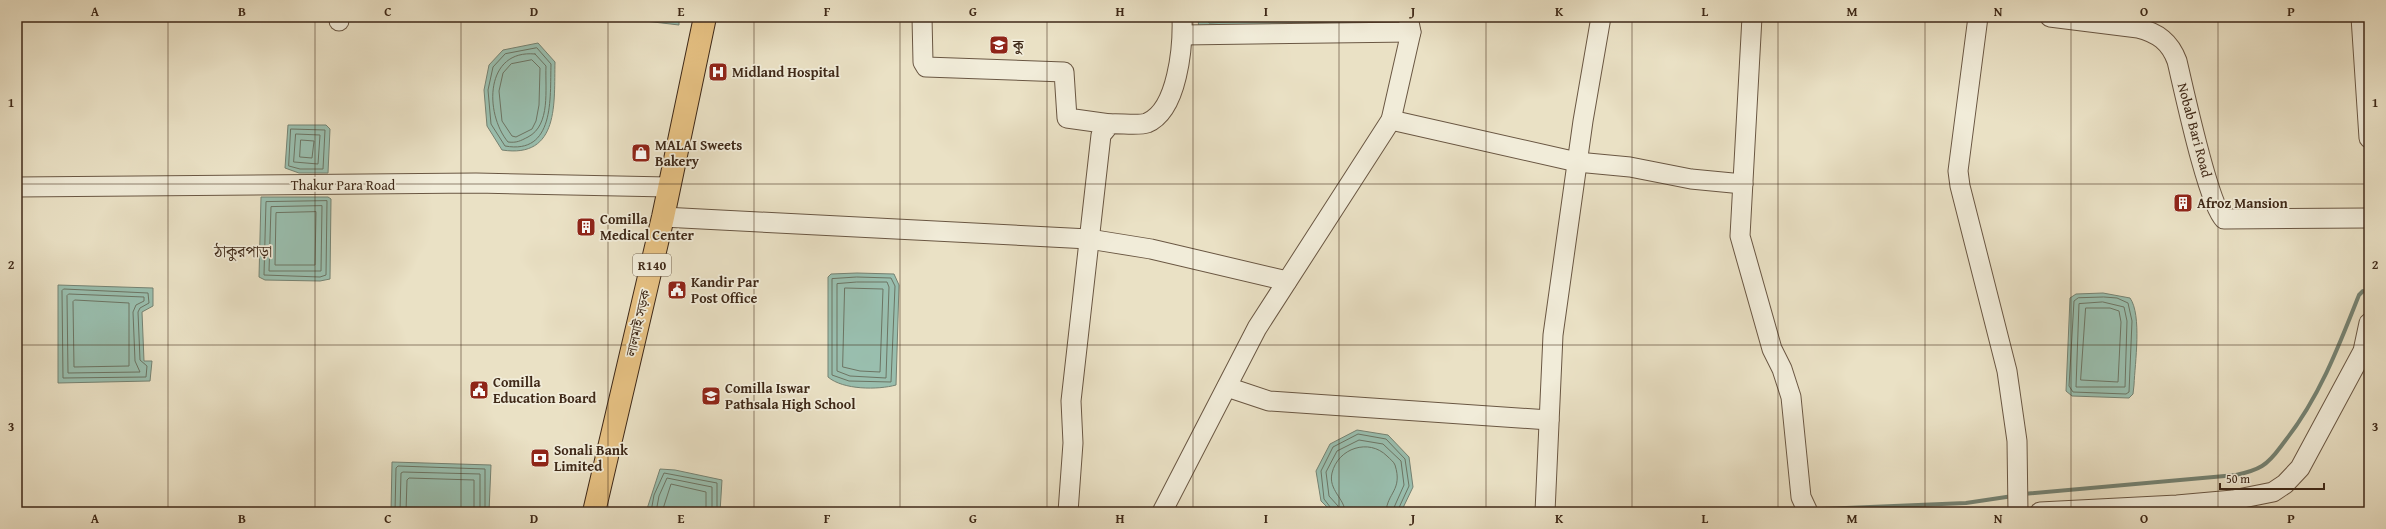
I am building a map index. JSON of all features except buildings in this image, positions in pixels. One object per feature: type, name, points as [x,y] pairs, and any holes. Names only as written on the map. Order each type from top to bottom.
[{"type":"main road","name":"লালমাই সড়ক","points":[[594,512],[663,217],[705,17]]},
{"type":"street","points":[[922,17],[923,62],[926,67],[1064,72],[1066,118],[1110,124],[1146,123],[1161,113],[1175,82],[1182,26],[1409,24],[1391,120],[1257,328],[1162,512]]},
{"type":"street","points":[[1545,512],[1553,335],[1577,162],[1600,17]]},
{"type":"street","points":[[1752,17],[1740,236],[1772,349],[1782,369],[1791,397],[1801,497],[1808,512]]},
{"type":"street","points":[[1978,17],[1958,171],[1960,186],[2007,371],[2017,441],[2017,511]]},
{"type":"street","name":"Nobab Bari Road","points":[[2050,17],[2138,28],[2151,31],[2163,38],[2173,51],[2177,61],[2216,209],[2224,219],[2369,216]]},
{"type":"street","points":[[2361,17],[2369,138]]},
{"type":"street","points":[[1391,120],[1577,162],[1630,167],[1690,179],[1743,184]]},
{"type":"street","points":[[1068,512],[1073,443],[1071,401],[1101,135],[1110,124]]},
{"type":"street","name":"Thakur Para Road","points":[[17,187],[476,183],[668,188]]},
{"type":"street","points":[[663,217],[1089,239],[1151,249],[1287,281]]},
{"type":"street","points":[[2040,512],[2177,505],[2233,500],[2273,492],[2285,484],[2300,468],[2366,350],[2369,323]]},
{"type":"street","points":[[1227,387],[1269,400],[1549,420]]},
{"type":"water","points":[[611,17],[679,17],[679,25]]},
{"type":"water","points":[[1198,17],[1368,17],[1369,24],[1199,33]]},
{"type":"water","points":[[538,43],[555,62],[553,110],[550,124],[544,137],[535,146],[521,150],[502,150],[487,126],[484,90],[489,65],[503,50]]},
{"type":"water","points":[[288,125],[326,125],[330,129],[328,173],[299,173],[285,168]]},
{"type":"water","points":[[261,197],[328,197],[331,199],[330,279],[320,281],[265,280],[259,277]]},
{"type":"water","points":[[831,274],[894,274],[899,285],[896,385],[880,388],[851,387],[834,381],[828,377],[828,277]]},
{"type":"water","points":[[58,285],[153,288],[153,306],[142,312],[144,361],[152,361],[150,381],[58,383]]},
{"type":"water","points":[[2103,293],[2130,298],[2134,306],[2137,340],[2133,394],[2129,398],[2072,396],[2066,391],[2070,298],[2076,294]]},
{"type":"water","points":[[1357,430],[1388,435],[1409,457],[1413,487],[1401,512],[1332,512],[1321,501],[1316,471],[1330,444]]},
{"type":"water","points":[[392,462],[491,465],[489,512],[391,512]]},
{"type":"water","points":[[660,469],[675,470],[722,480],[720,512],[646,512]]},
{"type":"waterway","points":[[2023,494],[2236,475],[2253,471],[2262,466],[2269,461],[2277,451],[2308,407],[2336,352],[2359,295],[2363,291]]},
{"type":"waterway","points":[[1822,509],[1966,503],[2013,496]]},
{"type":"waterway","points":[[1785,512],[1802,510]]},
{"type":"place","name":"কু","points":[[999,45]]},
{"type":"place","name":"Midland Hospital","points":[[718,72]]},
{"type":"place","name":"MALAI Sweets Bakery","points":[[641,153]]},
{"type":"place","name":"Afroz Mansion","points":[[2183,203]]},
{"type":"place","name":"Comilla Medical Center","points":[[586,227]]},
{"type":"place","name":"Kandir Par Post Office","points":[[677,290]]},
{"type":"place","name":"Comilla Education Board","points":[[479,390]]},
{"type":"place","name":"Comilla Iswar Pathsala High School","points":[[711,396]]},
{"type":"place","name":"Sonali Bank Limited","points":[[540,458]]},
{"type":"district","name":"ঠাকুরপাড়া","points":[[243,251]]}]
